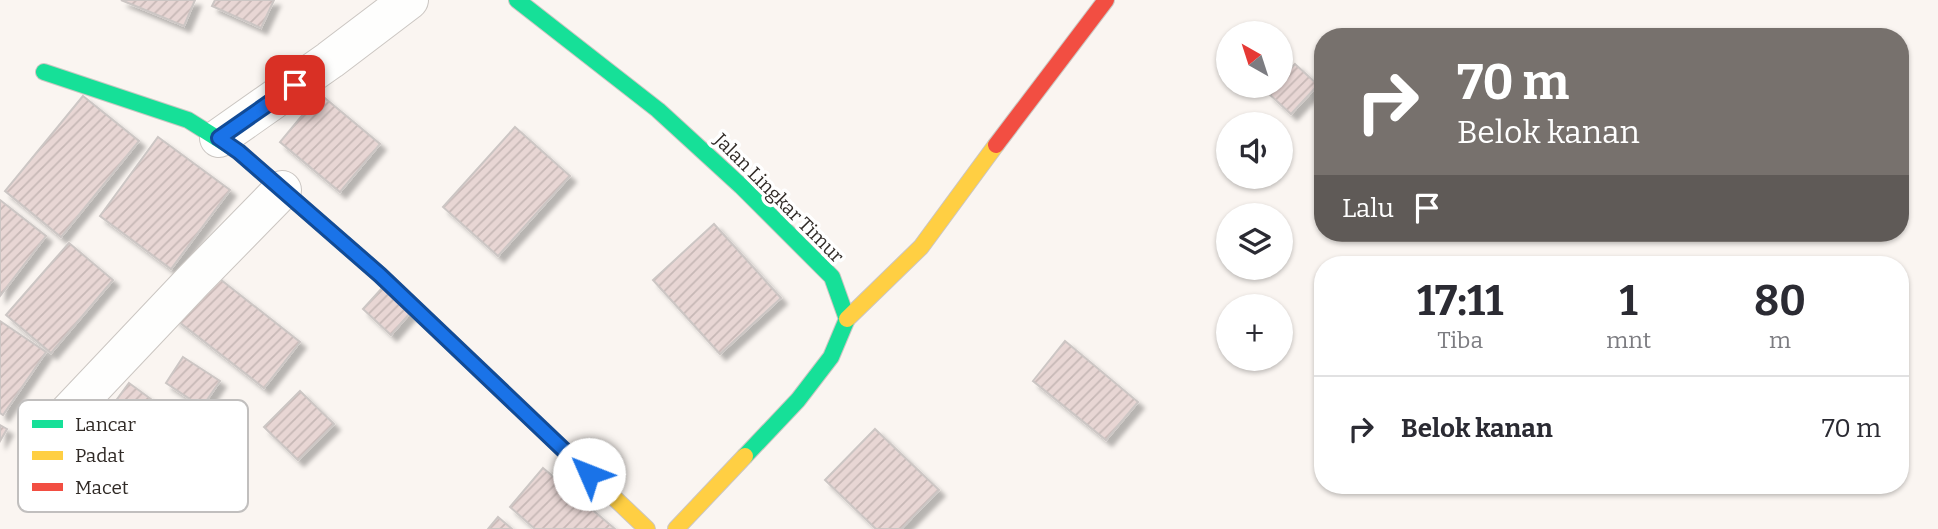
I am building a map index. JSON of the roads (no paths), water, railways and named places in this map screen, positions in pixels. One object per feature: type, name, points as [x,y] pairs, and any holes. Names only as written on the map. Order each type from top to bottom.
[{"type":"street","points":[[219,138],[330,60],[409,0]]},
{"type":"street","name":"Jalan Lingkar Timur","points":[[517,0],[658,110],[741,186],[832,277],[848,319]]},
{"type":"street","points":[[676,529],[798,400],[831,357],[848,319],[921,247],[1106,0]]},
{"type":"street","points":[[44,72],[188,120],[239,152],[380,275],[647,529]]},
{"type":"street","points":[[80,400],[282,191]]}]
